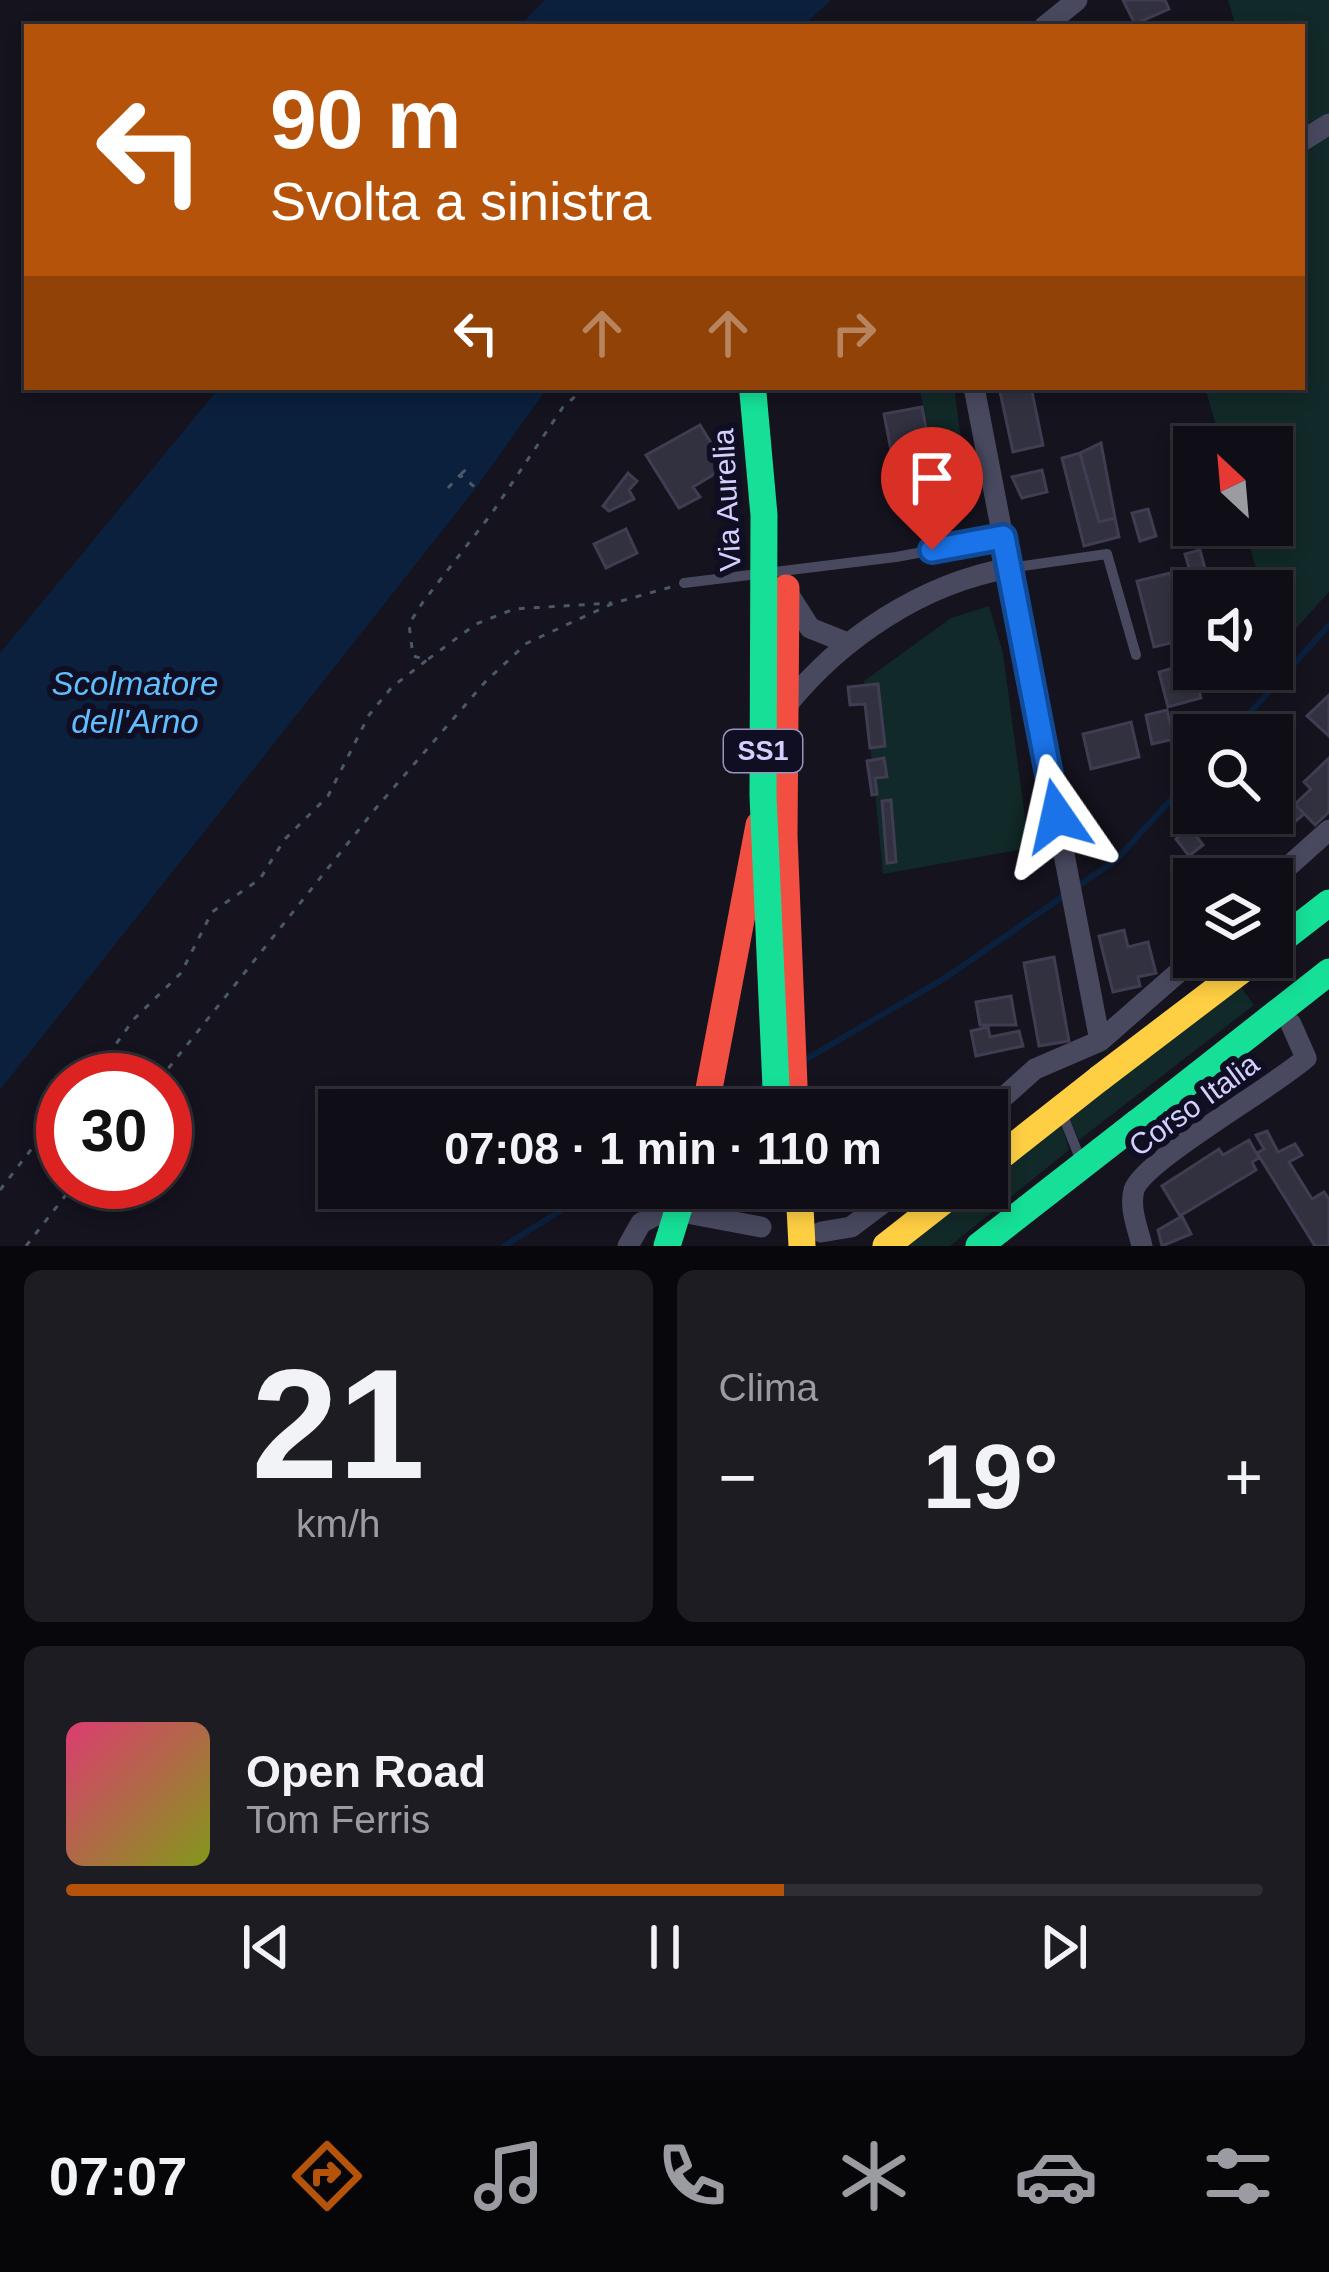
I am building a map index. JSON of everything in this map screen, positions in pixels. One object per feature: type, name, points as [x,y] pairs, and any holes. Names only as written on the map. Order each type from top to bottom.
[{"type":"main road","name":"Via Aurelia","points":[[776,1089],[763,796],[764,515],[753,393],[784,512],[784,835],[794,1089]]},
{"type":"main road","points":[[709,1089],[763,796]]},
{"type":"main road","points":[[1293,930],[1329,903]]},
{"type":"main road","points":[[979,1246],[1329,972]]},
{"type":"main road","points":[[1008,1150],[1239,978]]},
{"type":"main road","points":[[667,1246],[684,1209]]},
{"type":"main road","points":[[804,1209],[812,1239]]},
{"type":"main road","points":[[886,1246],[933,1209]]},
{"type":"street","points":[[1048,24],[1077,0]]},
{"type":"street","points":[[975,390],[1100,1041]]},
{"type":"street","points":[[787,705],[845,642],[959,580],[1009,568]]},
{"type":"street","points":[[786,589],[810,628],[845,642]]},
{"type":"street","points":[[1293,862],[1329,830]]},
{"type":"street","points":[[1008,1093],[1035,1069],[1100,1041],[1173,977]]},
{"type":"street","name":"Corso Italia","points":[[1142,1246],[1132,1205],[1141,1176],[1275,1085],[1306,1058],[1283,1008]]},
{"type":"street","points":[[707,1209],[772,1237]]},
{"type":"street","points":[[812,1239],[851,1227],[875,1209]]},
{"type":"street","points":[[628,1246],[641,1222],[662,1212]]},
{"type":"lane","points":[[684,583],[896,557],[1003,537]]},
{"type":"lane","points":[[1009,568],[1107,554],[1136,655]]},
{"type":"lane","points":[[1060,1109],[1082,1165]]},
{"type":"path","points":[[427,660],[413,656],[409,624],[563,407],[583,390]]},
{"type":"path","points":[[448,488],[472,464]]},
{"type":"path","points":[[460,475],[476,488]]},
{"type":"path","points":[[181,1053],[376,808],[486,681],[527,643],[614,603],[684,583]]},
{"type":"path","points":[[109,1053],[134,1018],[181,973],[212,913],[260,879],[284,840],[328,796],[368,715],[392,687],[476,624],[514,609],[614,603]]},
{"type":"path","points":[[0,1190],[36,1143]]},
{"type":"path","points":[[26,1246],[55,1209]]},
{"type":"green space","points":[[1228,0],[1329,0],[1329,592],[1293,632],[1293,570],[1256,570],[1250,546],[1293,546],[1293,426],[1216,426],[1206,390],[1305,390],[1305,24],[1235,24]]},
{"type":"green space","points":[[920,390],[954,390],[969,500],[945,504]]},
{"type":"green space","points":[[989,606],[1003,653],[1029,848],[883,874],[864,681],[951,618]]},
{"type":"green space","points":[[1238,983],[1254,1005],[1079,1140],[1069,1117]]},
{"type":"green space","points":[[1061,1122],[1069,1150],[1008,1199],[1008,1164]]},
{"type":"green space","points":[[953,1209],[996,1209],[950,1246],[907,1246]]},
{"type":"water","points":[[545,0],[831,0],[805,24],[521,24]]},
{"type":"water","name":"Scolmatore dell'Arno","points":[[218,390],[546,390],[476,488],[0,1090],[0,653]]},
{"type":"building","points":[[1123,0],[1165,0],[1169,9],[1135,24]]},
{"type":"building","points":[[1000,390],[1032,390],[1043,445],[1013,452]]},
{"type":"building","points":[[922,407],[935,474],[897,481],[884,414]]},
{"type":"building","points":[[700,425],[726,467],[693,487],[700,497],[679,508],[646,455]]},
{"type":"building","points":[[1101,443],[1115,518],[1099,522],[1080,453]]},
{"type":"building","points":[[1080,453],[1099,522],[1115,518],[1119,537],[1084,546],[1062,458]]},
{"type":"building","points":[[1042,470],[1047,492],[1022,498],[1012,477]]},
{"type":"building","points":[[628,473],[637,481],[629,490],[634,499],[609,511],[603,506]]},
{"type":"building","points":[[1148,509],[1156,536],[1140,541],[1132,513]]},
{"type":"building","points":[[626,529],[637,553],[606,568],[594,544]]},
{"type":"building","points":[[1200,550],[1205,570],[1190,570],[1185,554]]},
{"type":"building","points":[[1170,573],[1173,642],[1154,647],[1137,581]]},
{"type":"building","points":[[1173,668],[1173,690],[1199,690],[1201,698],[1168,707],[1159,672]]},
{"type":"building","points":[[878,684],[885,746],[870,748],[865,704],[850,705],[848,687]]},
{"type":"building","points":[[1329,695],[1329,736],[1307,716]]},
{"type":"building","points":[[1167,710],[1173,739],[1152,744],[1146,715]]},
{"type":"building","points":[[1131,722],[1139,757],[1091,769],[1083,734]]},
{"type":"building","points":[[884,758],[887,777],[875,778],[877,794],[872,795],[867,761]]},
{"type":"building","points":[[1329,758],[1329,812],[1315,825],[1295,804],[1311,789],[1304,782]]},
{"type":"building","points":[[891,800],[896,862],[887,863],[882,801]]},
{"type":"building","points":[[1293,801],[1304,814],[1293,823]]},
{"type":"building","points":[[1195,834],[1203,845],[1189,856],[1176,839]]},
{"type":"building","points":[[1124,930],[1128,947],[1148,942],[1156,973],[1138,977],[1140,986],[1113,992],[1099,936]]},
{"type":"building","points":[[1054,957],[1069,1041],[1039,1046],[1024,963]]},
{"type":"building","points":[[1011,996],[1016,1025],[980,1025],[976,1002]]},
{"type":"building","points":[[988,1027],[990,1037],[1019,1031],[1023,1046],[976,1056],[971,1031]]},
{"type":"building","points":[[1267,1131],[1278,1152],[1295,1144],[1302,1155],[1289,1162],[1312,1199],[1324,1192],[1329,1199],[1329,1246],[1315,1246],[1257,1153],[1264,1149],[1256,1135]]},
{"type":"building","points":[[1249,1140],[1259,1158],[1252,1162],[1256,1170],[1180,1216],[1162,1186],[1219,1149],[1223,1155]]},
{"type":"building","points":[[1182,1216],[1191,1234],[1162,1246],[1158,1230]]},
{"type":"waterway","points":[[1249,714],[1329,625]]},
{"type":"waterway","points":[[1076,888],[1118,858],[1173,797]]},
{"type":"waterway","points":[[803,1061],[945,978],[1065,895]]},
{"type":"waterway","points":[[758,1089],[766,1084]]},
{"type":"waterway","points":[[504,1246],[563,1209]]},
{"type":"traffic: fast","points":[[753,393],[764,515],[763,796],[776,1089]]},
{"type":"traffic: fast","points":[[1293,931],[1329,903]]},
{"type":"traffic: fast","points":[[1138,1122],[1329,972]]},
{"type":"traffic: fast","points":[[979,1246],[1138,1122]]},
{"type":"traffic: fast","points":[[667,1246],[678,1209]]},
{"type":"traffic: slow","points":[[1100,1078],[1231,978]]},
{"type":"traffic: slow","points":[[1008,1150],[1100,1078]]},
{"type":"traffic: slow","points":[[800,1209],[802,1246]]},
{"type":"traffic: slow","points":[[886,1246],[933,1209]]},
{"type":"traffic: jam","points":[[786,588],[784,835],[794,1089]]},
{"type":"traffic: jam","points":[[709,1089],[759,825]]},
{"type":"route","points":[[932,550],[1003,537],[1057,816]]}]
